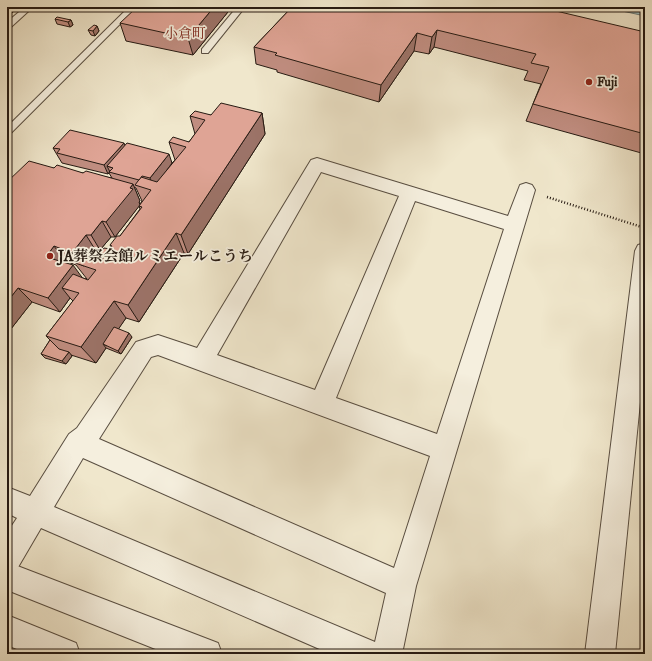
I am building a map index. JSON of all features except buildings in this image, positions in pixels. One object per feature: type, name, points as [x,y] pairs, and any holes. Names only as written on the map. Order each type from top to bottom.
[{"type":"street","points":[[202,360],[317,164],[514,225]]},
{"type":"street","points":[[387,654],[402,586],[526,190]]},
{"type":"street","points":[[322,403],[409,193]]},
{"type":"street","points":[[600,654],[645,251]]},
{"type":"street","points":[[7,559],[78,443],[86,437],[144,349],[158,345],[445,448]]},
{"type":"street","points":[[78,443],[402,586]]},
{"type":"street","points":[[7,500],[367,654]]},
{"type":"street","points":[[7,576],[207,654]]},
{"type":"street","points":[[7,630],[65,654]]},
{"type":"lane","points":[[7,26],[29,7]]},
{"type":"lane","points":[[7,132],[133,7]]},
{"type":"lane","points":[[205,51],[241,7]]},
{"type":"path","points":[[526,190],[645,228]]},
{"type":"water","points":[[604,7],[645,7],[645,16]]},
{"type":"place","name":"Fuji","points":[[589,82]]},
{"type":"place","name":"JA葬祭会館ルミエールこうち","points":[[50,256]]},
{"type":"district","name":"小倉町","points":[[185,34]]}]
